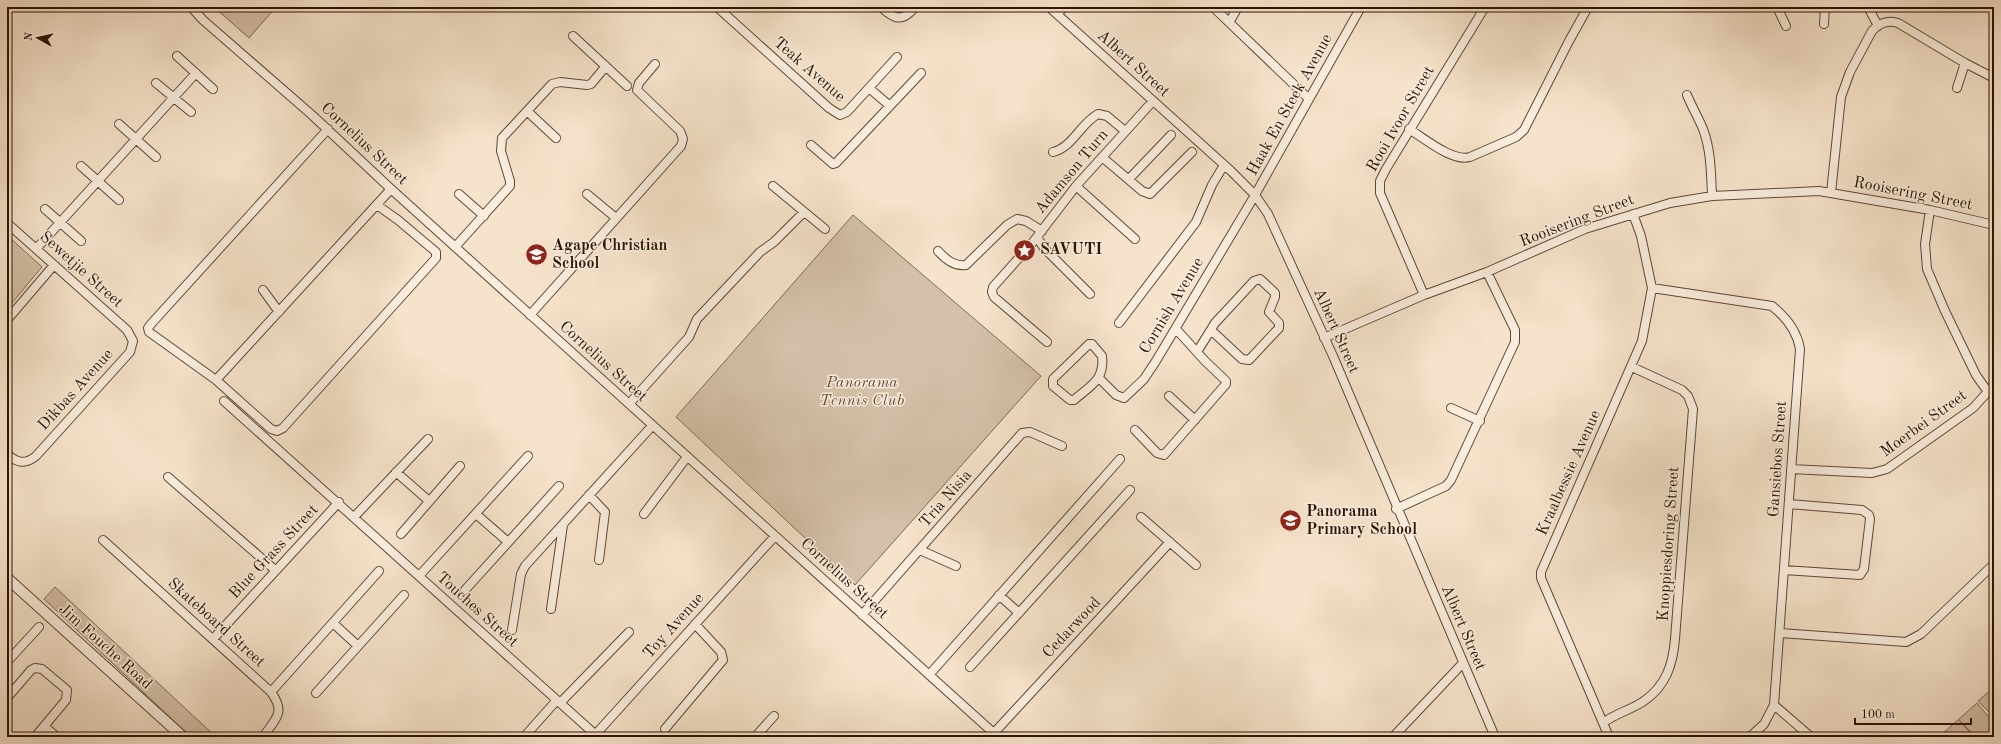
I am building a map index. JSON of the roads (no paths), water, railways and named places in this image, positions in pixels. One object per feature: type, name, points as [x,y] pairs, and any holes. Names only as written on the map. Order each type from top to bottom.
[{"type":"street","points":[[7,11],[8,7]]},
{"type":"street","name":"Cornelius Street","points":[[191,7],[203,20],[328,129],[391,189],[652,426],[996,735]]},
{"type":"street","name":"Teak Avenue","points":[[717,7],[839,114],[843,115],[847,112],[897,57]]},
{"type":"street","points":[[881,7],[891,16],[900,18],[906,16],[916,7]]},
{"type":"street","name":"Albert Street","points":[[1049,7],[1224,165],[1255,195],[1271,219],[1324,338],[1495,737]]},
{"type":"street","points":[[1057,14],[1064,7]]},
{"type":"street","points":[[1213,7],[1230,21],[1309,99]]},
{"type":"street","points":[[1230,21],[1238,7]]},
{"type":"street","name":"Haak En Steek Avenue","points":[[1255,195],[1361,7]]},
{"type":"street","name":"Rooi Ivoor Street","points":[[1424,295],[1379,188],[1381,178],[1409,129],[1485,7]]},
{"type":"street","points":[[1409,129],[1452,155],[1462,159],[1516,137],[1527,126],[1569,40],[1588,7]]},
{"type":"street","points":[[1777,7],[1786,26]]},
{"type":"street","points":[[1824,24],[1825,7]]},
{"type":"street","points":[[1868,7],[1878,26]]},
{"type":"street","points":[[1831,193],[1840,97],[1850,72],[1872,31],[1878,26],[1889,21],[1898,23],[1965,63],[1994,78]]},
{"type":"street","points":[[573,36],[627,86]]},
{"type":"street","points":[[177,56],[213,89]]},
{"type":"street","points":[[1958,88],[1965,63]]},
{"type":"street","points":[[530,315],[681,146],[682,139],[680,131],[637,90],[639,83],[655,64]]},
{"type":"street","points":[[455,247],[510,186],[501,151],[502,138],[528,112],[552,84],[560,82],[587,85],[591,84],[606,66]]},
{"type":"street","points":[[36,249],[196,73]]},
{"type":"street","points":[[811,145],[833,164],[836,163],[921,73]]},
{"type":"street","points":[[156,83],[191,112]]},
{"type":"street","points":[[869,88],[890,106]]},
{"type":"street","points":[[1687,95],[1707,142],[1710,156],[1712,196]]},
{"type":"street","name":"Adamson Turn","points":[[938,251],[950,262],[960,266],[966,265],[1007,225],[1017,219],[1023,220],[1037,236],[1076,186],[1124,131],[1153,101]]},
{"type":"street","points":[[528,112],[556,138]]},
{"type":"street","name":"Adamson Turn","points":[[1052,152],[1064,148],[1089,120],[1098,114],[1107,116],[1124,131]]},
{"type":"street","points":[[119,124],[156,157]]},
{"type":"street","points":[[328,129],[148,328],[149,332],[216,380],[271,429],[277,431],[283,428],[436,258],[436,252],[398,220],[377,205]]},
{"type":"street","points":[[1129,179],[1171,135]]},
{"type":"street","points":[[1102,156],[1144,192],[1150,194],[1192,152]]},
{"type":"street","points":[[1119,323],[1196,222],[1212,185],[1224,165]]},
{"type":"street","points":[[81,166],[119,200]]},
{"type":"street","points":[[773,186],[825,228]]},
{"type":"street","points":[[1076,186],[1135,239]]},
{"type":"street","points":[[216,380],[391,189]]},
{"type":"street","name":"Rooisering Street","points":[[1324,338],[1424,295],[1487,272],[1585,229],[1670,203],[1712,196],[1801,191],[1831,193],[1930,210],[1994,225]]},
{"type":"street","points":[[459,194],[484,216]]},
{"type":"street","points":[[587,194],[616,218]]},
{"type":"street","name":"Cornish Avenue","points":[[1099,378],[1116,395],[1122,398],[1126,397],[1152,367],[1255,195]]},
{"type":"street","points":[[45,209],[81,241]]},
{"type":"street","points":[[1930,210],[1925,244],[1927,269],[1945,311],[1976,375],[1988,392]]},
{"type":"street","points":[[629,404],[689,337],[697,320],[760,252],[774,242],[804,212]]},
{"type":"street","name":"Kraalbessie Avenue","points":[[1609,737],[1541,578],[1541,572],[1632,367],[1642,341],[1652,288],[1641,236],[1633,214]]},
{"type":"street","name":"Sewetjie Street","points":[[7,223],[126,330],[133,341]]},
{"type":"street","points":[[1047,342],[994,297],[992,292],[997,282],[1037,236],[1044,248],[1090,294]]},
{"type":"street","points":[[7,320],[54,265]]},
{"type":"street","points":[[1396,509],[1449,483],[1480,421],[1516,338],[1515,330],[1487,272]]},
{"type":"street","points":[[1197,352],[1211,330],[1254,281],[1260,279],[1275,293],[1275,297],[1269,312],[1279,323],[1279,328],[1249,360],[1242,359],[1211,330]]},
{"type":"street","name":"Gansiebos Street","points":[[1652,288],[1761,303],[1772,306],[1786,318],[1795,333],[1800,349],[1774,705],[1764,724],[1750,737]]},
{"type":"street","points":[[263,290],[279,312]]},
{"type":"street","points":[[1135,430],[1158,453],[1164,455],[1227,383],[1176,329]]},
{"type":"street","name":"Dikbas Avenue","points":[[7,454],[14,461],[23,462],[29,461],[36,456],[130,352],[133,341]]},
{"type":"street","points":[[1090,344],[1102,356],[1103,368],[1099,378],[1072,400],[1068,399],[1052,383],[1053,379],[1090,344]]},
{"type":"street","name":"Knoppiesdoring Street","points":[[1603,723],[1611,717],[1644,701],[1655,692],[1670,668],[1676,639],[1693,409],[1688,396],[1682,390],[1632,367]]},
{"type":"street","name":"Moerbei Street","points":[[1791,469],[1872,473],[1883,470],[1973,408],[1994,385]]},
{"type":"street","points":[[1169,396],[1195,420]]},
{"type":"street","points":[[224,401],[339,502]]},
{"type":"street","points":[[1451,408],[1480,421]]},
{"type":"street","points":[[512,630],[522,570],[652,426]]},
{"type":"street","name":"Tria Nisia","points":[[862,615],[1022,432],[1030,432],[1062,446]]},
{"type":"street","points":[[354,517],[428,438]]},
{"type":"street","points":[[419,576],[528,456]]},
{"type":"street","points":[[644,514],[687,457]]},
{"type":"street","points":[[929,675],[1120,460]]},
{"type":"street","points":[[400,534],[460,466]]},
{"type":"street","points":[[396,472],[429,501]]},
{"type":"street","points":[[168,477],[275,570]]},
{"type":"street","points":[[465,590],[559,486]]},
{"type":"street","points":[[970,667],[1130,490]]},
{"type":"street","points":[[589,495],[605,512],[599,560]]},
{"type":"street","name":"Touches Street","points":[[339,502],[597,736]]},
{"type":"street","name":"Blue Grass Street","points":[[214,639],[275,570],[339,502]]},
{"type":"street","points":[[1784,570],[1860,575],[1864,569],[1870,520],[1866,512],[1862,510],[1789,504]]},
{"type":"street","points":[[476,514],[508,542]]},
{"type":"street","points":[[1141,517],[1196,565]]},
{"type":"street","points":[[551,609],[563,526]]},
{"type":"street","name":"Toy Avenue","points":[[597,736],[695,624],[775,536]]},
{"type":"street","name":"Skateboard Street","points":[[103,540],[271,692],[278,701],[280,710],[263,737]]},
{"type":"street","name":"Cedarwood","points":[[996,735],[1170,542]]},
{"type":"street","points":[[920,550],[956,566]]},
{"type":"street","points":[[1780,633],[1906,642],[1921,634],[1994,564]]},
{"type":"street","points":[[271,692],[379,571]]},
{"type":"street","name":"Jim Fouche Road","points":[[7,578],[183,737]]},
{"type":"street","points":[[316,693],[404,595]]},
{"type":"street","points":[[999,595],[1019,613]]},
{"type":"street","points":[[333,622],[358,646]]},
{"type":"street","points":[[664,729],[722,660],[721,652],[695,624]]},
{"type":"street","points":[[7,662],[39,628]]},
{"type":"street","points":[[524,737],[629,632]]},
{"type":"street","points":[[1393,737],[1463,663]]},
{"type":"street","points":[[7,698],[31,670],[35,668],[42,669],[68,692],[66,700],[35,737]]},
{"type":"street","points":[[1774,705],[1811,737]]},
{"type":"street","points":[[755,737],[774,716]]},
{"type":"street","points":[[44,726],[57,737]]},
{"type":"place","name":"SAVUTI","points":[[1025,250]]},
{"type":"place","name":"Agape Christian School","points":[[536,255]]},
{"type":"place","name":"Panorama Primary School","points":[[1291,521]]},
{"type":"park label","name":"Panorama Tennis Club","points":[[862,392]]}]
